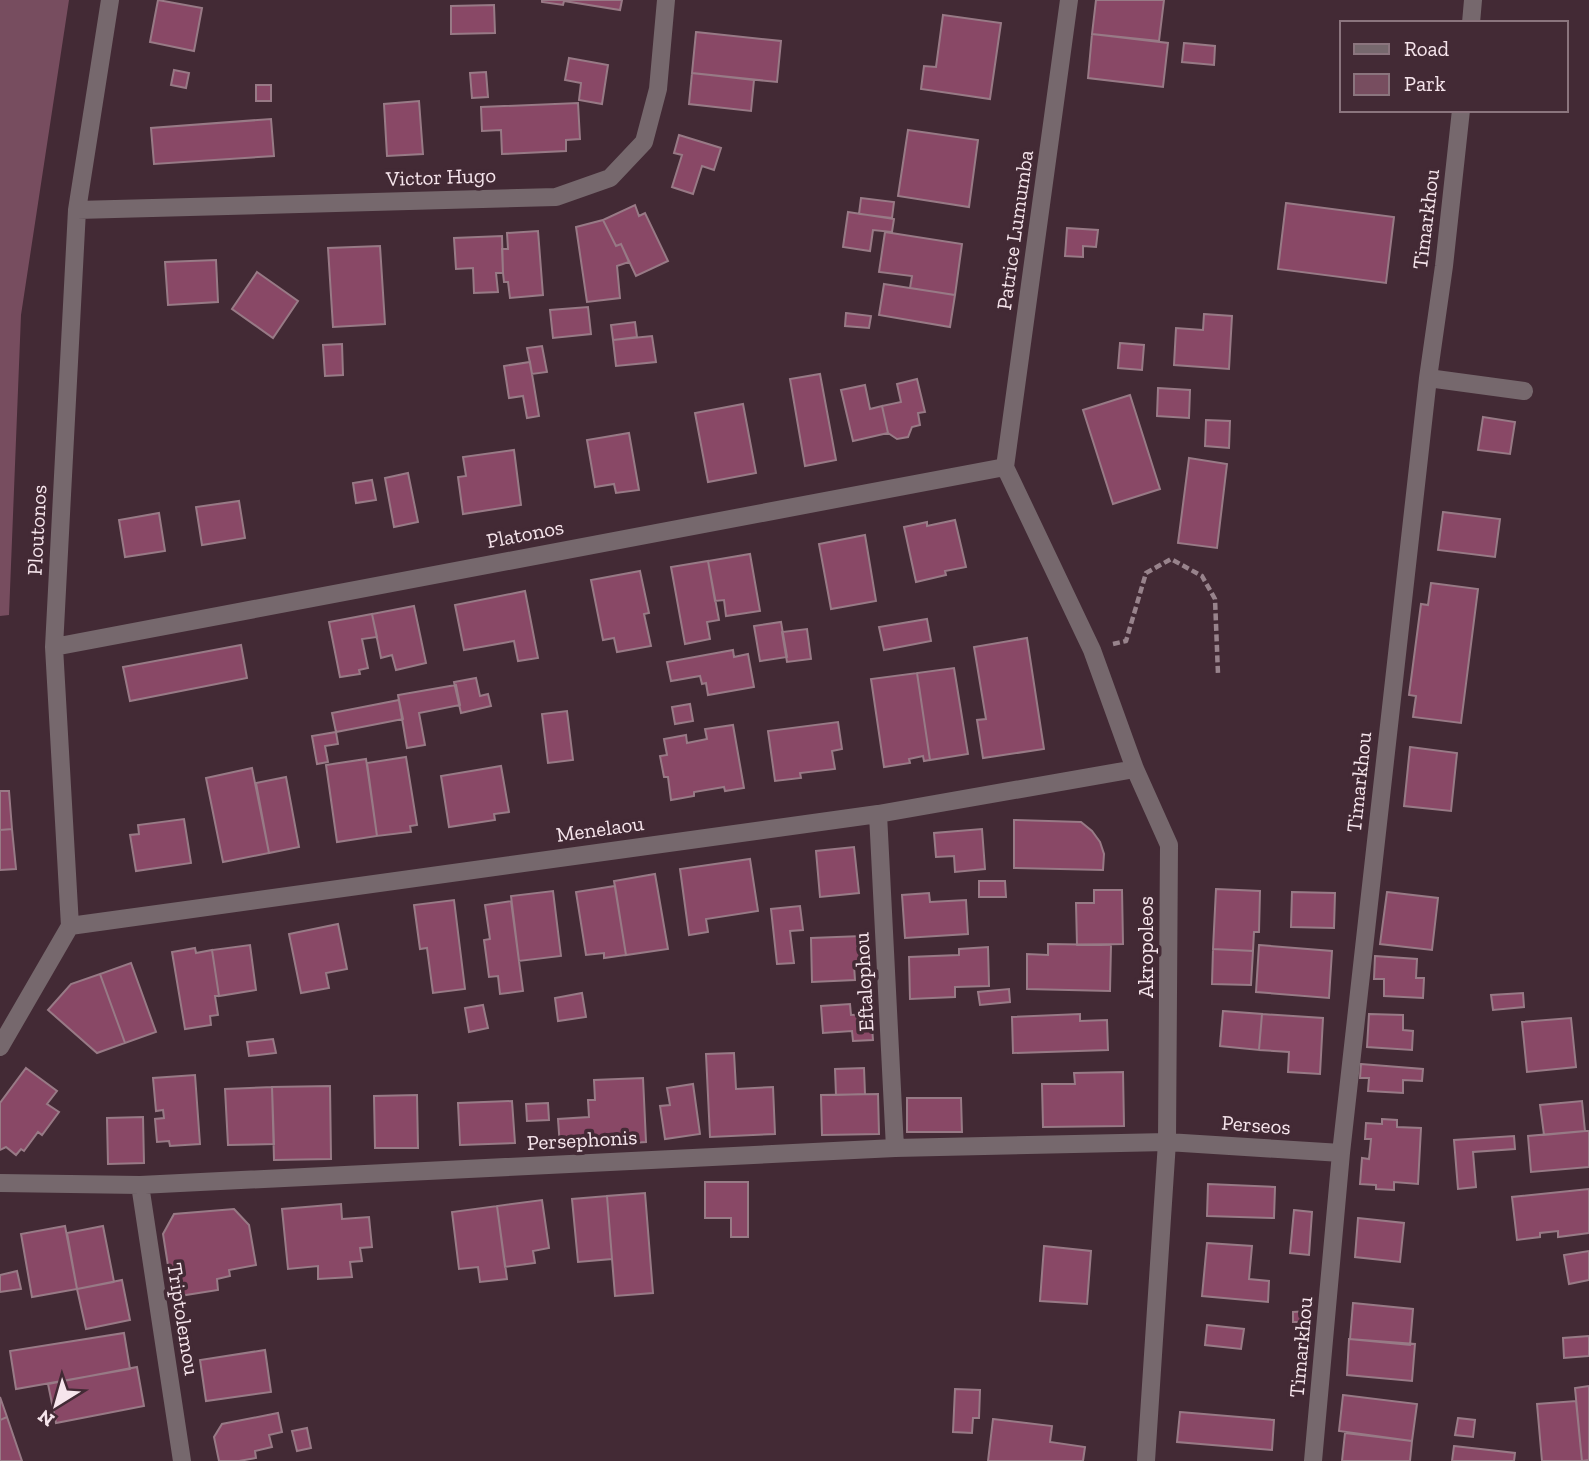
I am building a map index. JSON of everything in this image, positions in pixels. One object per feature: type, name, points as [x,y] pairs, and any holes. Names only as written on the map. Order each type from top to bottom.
[{"type":"street","name":"Ploutonos","points":[[70,926],[54,647],[77,210],[110,0]]},
{"type":"street","name":"Victor Hugo","points":[[77,210],[556,197],[610,177],[644,142],[658,89],[666,0]]},
{"type":"street","name":"Patrice Lumumba","points":[[1005,467],[1069,0]]},
{"type":"street","points":[[1471,21],[1473,0]]},
{"type":"street","name":"Timarkhou","points":[[1313,1461],[1342,1153],[1428,378],[1444,266],[1461,112]]},
{"type":"street","points":[[1428,378],[1524,391]]},
{"type":"street","name":"Platonos","points":[[54,647],[1005,467]]},
{"type":"street","name":"Akropoleos","points":[[1005,467],[1092,650],[1135,769],[1169,845],[1167,1142],[1146,1461]]},
{"type":"street","name":"Menelaou","points":[[70,926],[878,814],[1135,769]]},
{"type":"street","name":"Eftalophou","points":[[878,814],[895,1147]]},
{"type":"street","points":[[0,1046],[70,926]]},
{"type":"street","name":"Perseos","points":[[1167,1142],[1342,1153]]},
{"type":"street","name":"Persephonis","points":[[0,1183],[139,1185],[895,1147],[1167,1142]]},
{"type":"street","name":"Triptolemou","points":[[139,1185],[182,1461]]},
{"type":"path","points":[[1092,650],[1126,640],[1146,573],[1171,559],[1202,576],[1215,599],[1219,674]]},
{"type":"green space","points":[[0,0],[69,0],[21,315],[9,615],[0,616]]},
{"type":"building","points":[[158,0],[202,8],[194,51],[150,42]]},
{"type":"building","points":[[542,0],[622,0],[620,10],[564,1],[563,5]]},
{"type":"building","points":[[1096,0],[1164,0],[1159,41],[1092,34]]},
{"type":"building","points":[[494,5],[495,33],[451,34],[451,6]]},
{"type":"building","points":[[943,15],[1001,23],[990,99],[921,89],[924,66],[936,67]]},
{"type":"building","points":[[696,32],[781,41],[777,82],[692,73]]},
{"type":"building","points":[[1092,34],[1168,43],[1163,87],[1088,78]]},
{"type":"building","points":[[1184,43],[1215,46],[1214,65],[1182,62]]},
{"type":"building","points":[[569,58],[608,65],[602,104],[579,100],[581,83],[565,80]]},
{"type":"building","points":[[174,70],[189,73],[186,88],[171,85]]},
{"type":"building","points":[[486,72],[488,97],[472,98],[470,73]]},
{"type":"building","points":[[692,73],[754,80],[751,111],[689,104]]},
{"type":"building","points":[[256,85],[271,85],[271,101],[256,101]]},
{"type":"building","points":[[419,101],[423,154],[387,156],[384,104]]},
{"type":"building","points":[[578,103],[580,139],[566,140],[566,151],[502,154],[501,130],[482,131],[481,107]]},
{"type":"building","points":[[271,119],[274,156],[154,164],[151,128]]},
{"type":"building","points":[[908,130],[978,140],[969,207],[898,196]]},
{"type":"building","points":[[679,135],[721,148],[714,170],[702,166],[693,194],[672,187],[682,155],[674,153]]},
{"type":"building","points":[[861,198],[894,202],[892,218],[859,214]]},
{"type":"building","points":[[1286,203],[1394,217],[1386,283],[1278,269]]},
{"type":"building","points":[[635,205],[639,216],[645,213],[668,261],[636,276],[621,244],[616,246],[603,220]]},
{"type":"building","points":[[848,212],[894,219],[892,232],[873,230],[870,251],[843,247]]},
{"type":"building","points":[[603,220],[616,246],[621,244],[629,262],[617,266],[620,298],[587,302],[576,227]]},
{"type":"building","points":[[1067,228],[1098,230],[1096,247],[1083,246],[1083,257],[1065,256]]},
{"type":"building","points":[[538,231],[543,295],[510,298],[508,282],[504,282],[503,273],[502,249],[508,249],[507,233]]},
{"type":"building","points":[[885,232],[962,244],[955,295],[910,288],[912,276],[879,272]]},
{"type":"building","points":[[502,236],[503,273],[496,273],[498,292],[474,293],[473,268],[456,269],[454,238]]},
{"type":"building","points":[[380,246],[385,324],[333,327],[328,248]]},
{"type":"building","points":[[216,260],[218,302],[168,305],[165,262]]},
{"type":"building","points":[[257,272],[298,301],[273,338],[232,309]]},
{"type":"building","points":[[884,284],[955,295],[950,327],[879,315]]},
{"type":"building","points":[[588,307],[591,334],[553,338],[550,310]]},
{"type":"building","points":[[846,313],[871,316],[869,328],[845,326]]},
{"type":"building","points":[[1204,314],[1232,316],[1229,369],[1174,365],[1176,328],[1203,330]]},
{"type":"building","points":[[635,322],[637,337],[613,340],[611,325]]},
{"type":"building","points":[[652,336],[656,362],[616,366],[613,340]]},
{"type":"building","points":[[1120,343],[1144,345],[1142,370],[1118,368]]},
{"type":"building","points":[[342,344],[343,375],[325,376],[323,345]]},
{"type":"building","points":[[542,346],[547,372],[532,374],[527,348]]},
{"type":"building","points":[[530,362],[539,416],[527,418],[523,396],[509,398],[504,366]]},
{"type":"building","points":[[820,374],[836,460],[805,466],[790,379]]},
{"type":"building","points":[[917,379],[925,412],[918,413],[920,425],[912,427],[908,437],[897,439],[888,433],[882,406],[901,402],[897,384]]},
{"type":"building","points":[[865,385],[870,409],[882,406],[888,433],[853,441],[841,390]]},
{"type":"building","points":[[1158,388],[1190,390],[1189,418],[1157,416]]},
{"type":"building","points":[[1130,395],[1160,489],[1113,504],[1083,410]]},
{"type":"building","points":[[743,404],[756,473],[708,482],[695,413]]},
{"type":"building","points":[[1483,417],[1515,422],[1510,454],[1478,450]]},
{"type":"building","points":[[1206,420],[1230,421],[1229,448],[1205,446]]},
{"type":"building","points":[[629,433],[639,490],[616,493],[614,484],[595,487],[587,440]]},
{"type":"building","points":[[514,450],[521,505],[463,514],[458,477],[466,476],[463,457]]},
{"type":"building","points":[[1189,458],[1227,464],[1217,548],[1178,543]]},
{"type":"building","points":[[408,473],[418,522],[394,527],[385,478]]},
{"type":"building","points":[[372,480],[376,500],[356,503],[353,483]]},
{"type":"building","points":[[239,501],[245,538],[202,545],[196,507]]},
{"type":"building","points":[[1443,512],[1500,519],[1495,557],[1438,550]]},
{"type":"building","points":[[159,513],[165,551],[125,557],[119,520]]},
{"type":"building","points":[[955,520],[966,567],[945,571],[946,575],[916,582],[904,527],[927,522],[927,526]]},
{"type":"building","points":[[865,535],[876,601],[831,609],[819,544]]},
{"type":"building","points":[[750,554],[760,611],[726,616],[724,600],[715,601],[708,561]]},
{"type":"building","points":[[708,561],[719,620],[707,622],[710,639],[685,644],[671,567]]},
{"type":"building","points":[[640,571],[649,613],[644,614],[651,646],[617,652],[614,638],[603,640],[591,580]]},
{"type":"building","points":[[1431,583],[1478,589],[1461,723],[1413,717],[1416,696],[1409,695],[1421,604],[1428,605]]},
{"type":"building","points":[[525,591],[538,658],[518,661],[514,641],[464,650],[455,605]]},
{"type":"building","points":[[414,606],[426,663],[396,670],[392,655],[381,658],[372,614]]},
{"type":"building","points":[[372,614],[377,637],[362,639],[368,668],[359,670],[360,674],[340,677],[329,622]]},
{"type":"building","points":[[927,619],[931,641],[884,650],[879,627]]},
{"type":"building","points":[[781,622],[787,657],[760,661],[754,626]]},
{"type":"building","points":[[807,629],[811,659],[787,662],[782,632]]},
{"type":"building","points":[[1027,638],[1044,749],[983,758],[977,720],[986,719],[974,647]]},
{"type":"building","points":[[241,645],[247,678],[130,701],[123,667]]},
{"type":"building","points":[[733,650],[734,657],[748,654],[754,687],[708,695],[706,683],[702,684],[700,676],[671,681],[667,662]]},
{"type":"building","points":[[954,668],[968,754],[930,760],[917,673]]},
{"type":"building","points":[[917,673],[930,760],[924,761],[923,756],[909,759],[910,763],[884,767],[871,679]]},
{"type":"building","points":[[476,678],[480,696],[488,694],[491,706],[461,713],[454,682]]},
{"type":"building","points":[[456,685],[460,705],[419,713],[425,745],[407,748],[398,695]]},
{"type":"building","points":[[399,700],[403,719],[336,732],[332,713]]},
{"type":"building","points":[[690,704],[693,721],[675,724],[672,707]]},
{"type":"building","points":[[567,711],[573,760],[548,763],[542,714]]},
{"type":"building","points":[[838,722],[842,749],[832,751],[835,769],[800,773],[801,778],[775,781],[768,731]]},
{"type":"building","points":[[733,725],[744,788],[725,791],[724,787],[694,792],[694,796],[671,800],[668,777],[664,777],[660,756],[667,755],[664,739],[686,735],[687,743],[707,739],[705,729]]},
{"type":"building","points":[[336,732],[338,744],[325,746],[328,762],[317,764],[312,736]]},
{"type":"building","points":[[1410,747],[1457,753],[1451,811],[1404,806]]},
{"type":"building","points":[[406,757],[417,825],[410,826],[411,832],[377,836],[367,763]]},
{"type":"building","points":[[366,759],[377,836],[337,842],[326,765]]},
{"type":"building","points":[[501,766],[509,812],[494,814],[495,820],[449,827],[441,776]]},
{"type":"building","points":[[252,768],[269,853],[223,862],[206,778]]},
{"type":"building","points":[[286,777],[299,847],[269,853],[256,783]]},
{"type":"building","points":[[0,791],[9,791],[12,829],[0,830]]},
{"type":"building","points":[[184,819],[191,863],[136,871],[130,835],[139,834],[138,825]]},
{"type":"building","points":[[1014,820],[1081,822],[1100,842],[1104,854],[1103,870],[1014,868]]},
{"type":"building","points":[[12,829],[16,869],[0,870],[0,830]]},
{"type":"building","points":[[982,829],[985,869],[955,872],[954,856],[936,857],[934,833]]},
{"type":"building","points":[[854,847],[859,893],[820,897],[816,851]]},
{"type":"building","points":[[750,859],[758,911],[706,919],[708,932],[689,935],[680,869]]},
{"type":"building","points":[[655,874],[668,949],[626,955],[614,881]]},
{"type":"building","points":[[979,881],[1005,881],[1006,897],[979,897]]},
{"type":"building","points":[[615,886],[626,955],[604,958],[604,953],[586,955],[576,892]]},
{"type":"building","points":[[1216,889],[1260,891],[1259,932],[1254,932],[1253,951],[1213,949]]},
{"type":"building","points":[[1094,890],[1122,890],[1123,944],[1077,945],[1076,903],[1094,903]]},
{"type":"building","points":[[553,891],[561,956],[519,961],[511,896]]},
{"type":"building","points":[[1292,892],[1335,893],[1334,928],[1291,927]]},
{"type":"building","points":[[1387,892],[1438,898],[1432,950],[1380,944]]},
{"type":"building","points":[[929,893],[930,902],[966,900],[968,934],[905,938],[902,895]]},
{"type":"building","points":[[454,900],[465,989],[433,993],[427,948],[420,949],[414,905]]},
{"type":"building","points":[[511,901],[523,991],[500,994],[498,976],[489,977],[484,940],[490,939],[485,905]]},
{"type":"building","points":[[800,906],[803,930],[790,931],[794,963],[777,964],[771,909]]},
{"type":"building","points":[[338,924],[347,969],[326,973],[329,988],[301,993],[289,934]]},
{"type":"building","points":[[862,936],[864,965],[854,965],[855,980],[812,982],[811,938]]},
{"type":"building","points":[[1048,944],[1111,945],[1110,991],[1027,989],[1027,954],[1048,955]]},
{"type":"building","points":[[250,945],[256,990],[219,996],[212,950]]},
{"type":"building","points":[[1259,945],[1332,951],[1329,998],[1256,992]]},
{"type":"building","points":[[988,947],[989,986],[955,987],[955,997],[910,999],[909,957],[959,955],[959,949]]},
{"type":"building","points":[[195,948],[196,953],[212,950],[219,996],[215,996],[218,1015],[210,1016],[211,1025],[185,1029],[172,952]]},
{"type":"building","points":[[1213,949],[1253,951],[1251,985],[1212,984]]},
{"type":"building","points":[[1375,956],[1417,959],[1416,978],[1424,978],[1423,998],[1384,996],[1384,979],[1374,979]]},
{"type":"building","points":[[131,963],[156,1032],[125,1043],[100,974]]},
{"type":"building","points":[[100,974],[125,1043],[97,1053],[48,1010],[71,984]]},
{"type":"building","points":[[1009,989],[1010,1002],[980,1005],[978,992]]},
{"type":"building","points":[[582,993],[586,1017],[558,1021],[555,998]]},
{"type":"building","points":[[1523,993],[1524,1007],[1493,1010],[1491,995]]},
{"type":"building","points":[[850,1004],[851,1015],[871,1014],[873,1040],[853,1041],[852,1031],[823,1033],[821,1006]]},
{"type":"building","points":[[483,1005],[488,1028],[469,1032],[465,1008]]},
{"type":"building","points":[[1223,1011],[1262,1014],[1259,1050],[1220,1046]]},
{"type":"building","points":[[1080,1014],[1080,1021],[1107,1020],[1108,1050],[1013,1053],[1012,1017]]},
{"type":"building","points":[[1262,1014],[1323,1018],[1320,1074],[1288,1072],[1289,1052],[1259,1050]]},
{"type":"building","points":[[1369,1014],[1403,1015],[1403,1030],[1413,1031],[1412,1050],[1367,1047]]},
{"type":"building","points":[[1571,1018],[1576,1067],[1527,1072],[1522,1022]]},
{"type":"building","points":[[273,1039],[276,1053],[249,1056],[247,1042]]},
{"type":"building","points":[[734,1053],[736,1089],[773,1087],[775,1134],[710,1137],[706,1054]]},
{"type":"building","points":[[1361,1064],[1423,1069],[1422,1081],[1403,1080],[1403,1093],[1368,1091],[1369,1078],[1360,1078]]},
{"type":"building","points":[[26,1068],[57,1091],[47,1104],[59,1112],[42,1135],[38,1132],[24,1151],[21,1149],[16,1155],[6,1147],[0,1150],[0,1103]]},
{"type":"building","points":[[864,1068],[865,1094],[836,1095],[835,1069]]},
{"type":"building","points":[[1123,1072],[1124,1126],[1043,1127],[1042,1084],[1075,1084],[1074,1073]]},
{"type":"building","points":[[195,1075],[200,1144],[170,1146],[169,1141],[157,1142],[155,1119],[164,1118],[163,1110],[156,1111],[153,1078]]},
{"type":"building","points":[[643,1078],[646,1142],[560,1147],[558,1119],[589,1117],[588,1100],[595,1100],[594,1080]]},
{"type":"building","points":[[693,1084],[700,1134],[665,1139],[660,1106],[670,1105],[667,1088]]},
{"type":"building","points":[[330,1086],[331,1159],[274,1160],[272,1087]]},
{"type":"building","points":[[272,1087],[274,1144],[228,1145],[225,1089]]},
{"type":"building","points":[[878,1094],[879,1134],[822,1135],[821,1095]]},
{"type":"building","points":[[417,1095],[418,1148],[375,1148],[374,1096]]},
{"type":"building","points":[[907,1098],[961,1098],[962,1132],[907,1132]]},
{"type":"building","points":[[512,1101],[515,1143],[460,1145],[458,1103]]},
{"type":"building","points":[[1582,1101],[1585,1131],[1544,1135],[1540,1105]]},
{"type":"building","points":[[548,1103],[549,1120],[527,1121],[526,1104]]},
{"type":"building","points":[[143,1117],[144,1163],[108,1164],[107,1118]]},
{"type":"building","points":[[1382,1119],[1397,1120],[1397,1127],[1421,1128],[1418,1184],[1394,1182],[1394,1190],[1376,1189],[1376,1185],[1360,1184],[1362,1158],[1369,1159],[1371,1139],[1365,1139],[1366,1123],[1382,1124]]},
{"type":"building","points":[[1589,1131],[1589,1167],[1531,1172],[1528,1136]]},
{"type":"building","points":[[1514,1136],[1515,1149],[1473,1152],[1476,1187],[1458,1189],[1454,1140]]},
{"type":"building","points":[[705,1182],[748,1182],[748,1237],[731,1237],[731,1218],[705,1218]]},
{"type":"building","points":[[1208,1184],[1275,1187],[1274,1218],[1207,1216]]},
{"type":"building","points":[[1589,1189],[1589,1233],[1558,1237],[1558,1231],[1517,1240],[1512,1197]]},
{"type":"building","points":[[645,1193],[653,1293],[615,1296],[607,1196]]},
{"type":"building","points":[[607,1196],[612,1259],[578,1262],[572,1199]]},
{"type":"building","points":[[542,1200],[549,1248],[533,1251],[535,1263],[505,1267],[497,1206]]},
{"type":"building","points":[[341,1204],[342,1219],[369,1217],[372,1247],[360,1248],[362,1261],[350,1262],[352,1277],[318,1279],[318,1266],[288,1269],[282,1209]]},
{"type":"building","points":[[497,1206],[507,1279],[480,1282],[478,1267],[459,1269],[452,1212]]},
{"type":"building","points":[[234,1209],[249,1225],[256,1265],[229,1270],[230,1276],[217,1279],[218,1290],[173,1297],[163,1234],[174,1214]]},
{"type":"building","points":[[1294,1210],[1312,1212],[1309,1255],[1290,1253]]},
{"type":"building","points":[[1358,1218],[1404,1223],[1400,1262],[1355,1257]]},
{"type":"building","points":[[65,1226],[77,1289],[32,1297],[21,1234]]},
{"type":"building","points":[[103,1226],[114,1282],[77,1289],[67,1233]]},
{"type":"building","points":[[1207,1243],[1252,1246],[1249,1279],[1269,1281],[1268,1302],[1202,1296]]},
{"type":"building","points":[[1044,1246],[1091,1251],[1087,1304],[1040,1301]]},
{"type":"building","points":[[1589,1251],[1589,1280],[1569,1284],[1564,1255]]},
{"type":"building","points":[[17,1271],[21,1289],[0,1292],[0,1275]]},
{"type":"building","points":[[122,1280],[130,1320],[86,1329],[77,1289]]},
{"type":"building","points":[[1353,1303],[1413,1309],[1410,1345],[1350,1339]]},
{"type":"building","points":[[1307,1311],[1307,1322],[1293,1322],[1293,1312]]},
{"type":"building","points":[[1207,1325],[1244,1329],[1241,1349],[1205,1345]]},
{"type":"building","points":[[124,1333],[130,1369],[16,1389],[10,1351]]},
{"type":"building","points":[[1589,1336],[1589,1356],[1564,1358],[1563,1338]]},
{"type":"building","points":[[1349,1339],[1415,1344],[1412,1381],[1347,1375]]},
{"type":"building","points":[[265,1350],[271,1392],[206,1401],[200,1360]]},
{"type":"building","points":[[137,1367],[144,1406],[56,1423],[48,1384]]},
{"type":"building","points":[[1589,1386],[1589,1460],[1582,1461],[1575,1388]]},
{"type":"building","points":[[955,1389],[980,1390],[979,1418],[973,1418],[972,1433],[953,1432]]},
{"type":"building","points":[[1343,1395],[1417,1404],[1412,1441],[1339,1431]]},
{"type":"building","points":[[0,1397],[7,1417],[0,1420]]},
{"type":"building","points":[[1576,1401],[1582,1461],[1542,1461],[1537,1404]]},
{"type":"building","points":[[1180,1412],[1274,1420],[1272,1450],[1177,1442]]},
{"type":"building","points":[[278,1413],[282,1432],[269,1435],[272,1447],[255,1451],[256,1458],[219,1461],[214,1437],[222,1424]]},
{"type":"building","points":[[7,1417],[22,1461],[0,1461],[0,1420]]},
{"type":"building","points":[[1458,1418],[1475,1420],[1473,1437],[1455,1435]]},
{"type":"building","points":[[993,1419],[1052,1426],[1050,1442],[1085,1447],[1083,1461],[988,1461]]},
{"type":"building","points":[[307,1428],[311,1448],[297,1451],[292,1431]]},
{"type":"building","points":[[1345,1433],[1412,1441],[1410,1461],[1342,1461]]},
{"type":"building","points":[[1454,1446],[1515,1453],[1514,1461],[1452,1461]]}]
